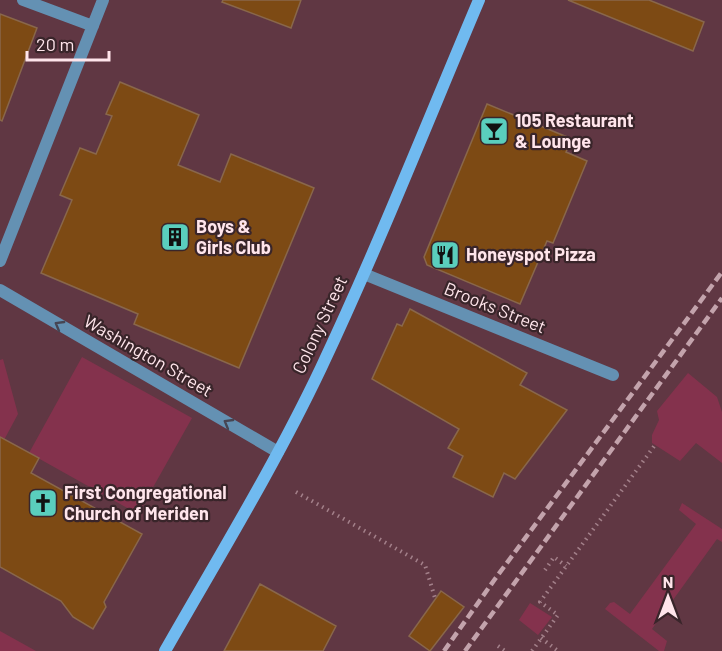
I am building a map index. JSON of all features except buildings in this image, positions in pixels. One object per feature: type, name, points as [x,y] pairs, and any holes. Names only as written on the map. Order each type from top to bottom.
[{"type":"main road","name":"Colony Street","points":[[165,651],[278,452],[364,274],[479,0]]},
{"type":"street","points":[[22,0],[93,26]]},
{"type":"street","points":[[0,261],[103,0]]},
{"type":"street","name":"Brooks Street","points":[[364,274],[613,375]]},
{"type":"street","name":"Washington Street","points":[[0,290],[278,452]]},
{"type":"path","points":[[532,651],[558,615],[540,602],[655,445]]},
{"type":"path","points":[[296,492],[425,565],[435,598]]},
{"type":"path","points":[[545,570],[554,557],[566,566]]},
{"type":"path","points":[[541,638],[558,651]]},
{"type":"path","points":[[498,646],[505,651]]},
{"type":"shaded area","points":[[82,357],[192,418],[138,514],[29,453]]},
{"type":"shaded area","points":[[3,359],[18,414],[4,440],[0,437],[0,360]]},
{"type":"shaded area","points":[[688,373],[717,397],[722,412],[722,463],[696,443],[680,461],[652,443],[652,435],[659,420],[657,411]]},
{"type":"shaded area","points":[[682,503],[722,529],[722,542],[717,539],[652,629],[667,641],[664,651],[659,651],[605,609],[614,602],[630,614],[696,524],[679,510]]},
{"type":"shaded area","points":[[530,603],[552,617],[538,635],[519,620]]},
{"type":"shaded area","points":[[0,631],[36,651],[0,651]]},
{"type":"railway","points":[[444,651],[722,272]]},
{"type":"railway","points":[[465,651],[722,298]]},
{"type":"place","name":"105 Restaurant & Lounge","points":[[494,131]]},
{"type":"place","name":"Boys & Girls Club","points":[[175,237]]},
{"type":"place","name":"Honeyspot Pizza","points":[[445,255]]},
{"type":"place","name":"First Congregational Church of Meriden","points":[[43,503]]}]
